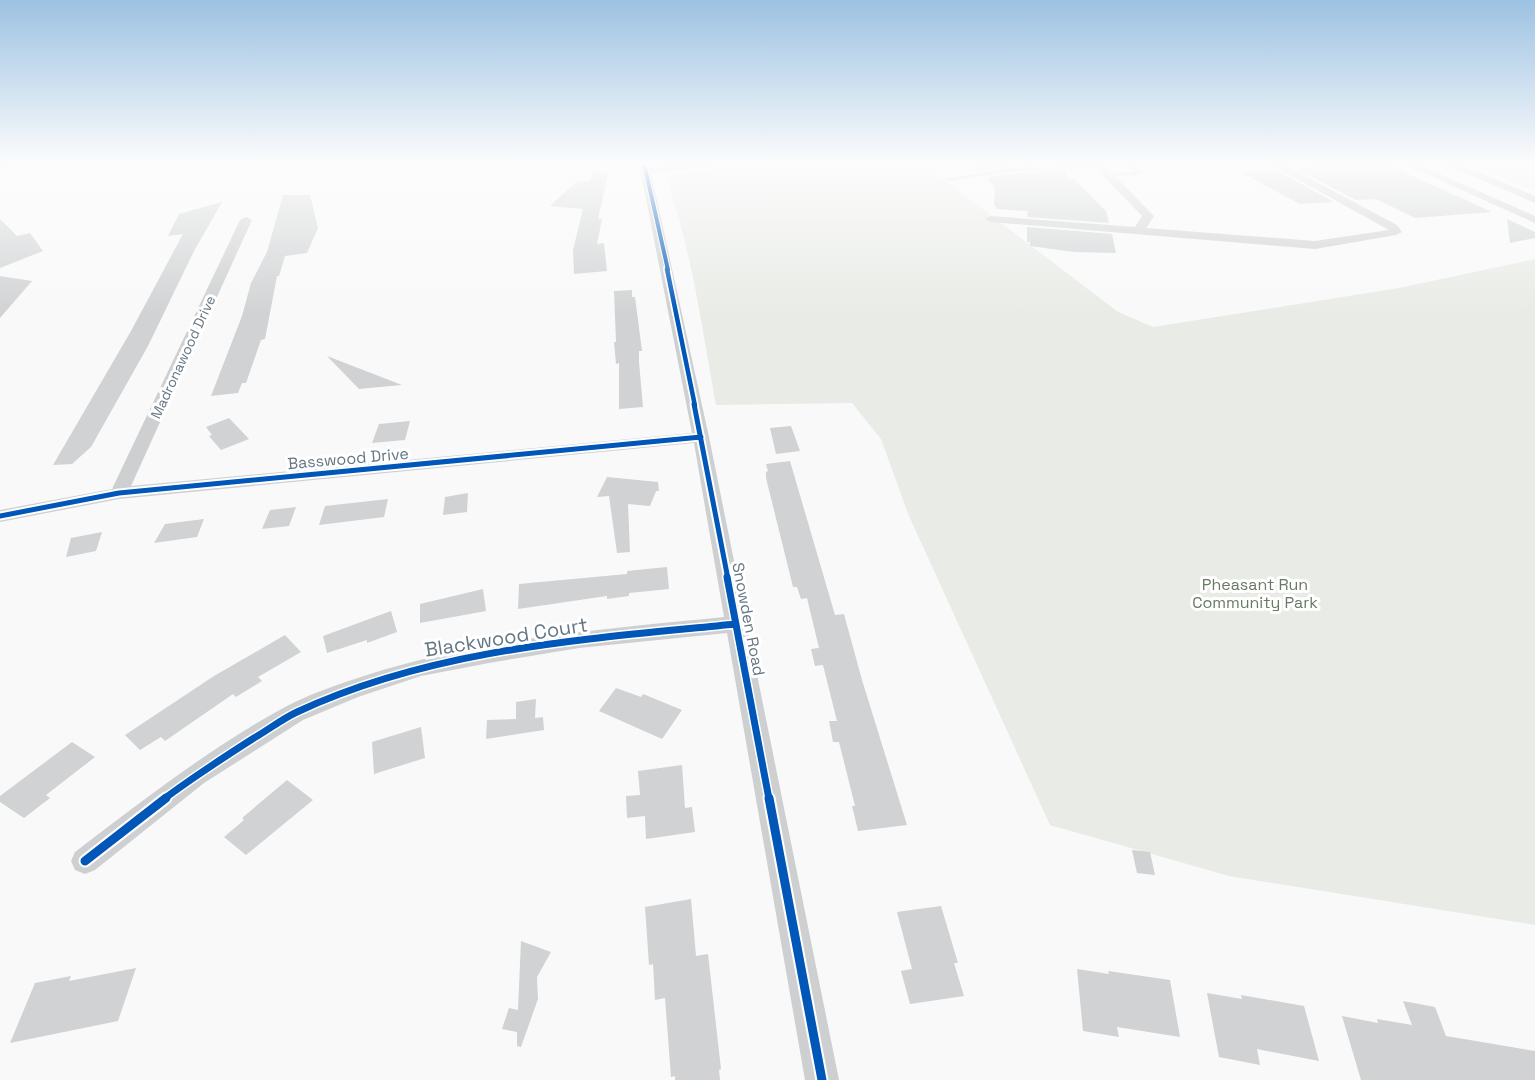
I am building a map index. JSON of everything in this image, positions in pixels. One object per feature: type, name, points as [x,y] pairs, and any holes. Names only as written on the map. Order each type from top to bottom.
[{"type":"street","name":"Snowden Road","points":[[655,213],[701,437],[822,1080]]},
{"type":"street","points":[[1138,231],[1148,216],[1145,213]]},
{"type":"street","points":[[991,219],[1315,245],[1396,232],[1393,226],[1369,213]]},
{"type":"street","points":[[1520,213],[1535,220]]},
{"type":"street","name":"Madronawood Drive","points":[[119,493],[246,220]]},
{"type":"street","name":"Basswood Drive","points":[[0,516],[119,493],[701,437]]},
{"type":"street","name":"Blackwood Court","points":[[85,861],[195,775],[295,713],[350,690],[421,667],[489,654],[579,640],[736,624]]},
{"type":"green space","name":"Pheasant Run Community Park","points":[[677,213],[989,213],[1118,312],[1153,327],[1399,288],[1535,259],[1535,925],[1229,876],[1050,825],[909,516],[881,439],[852,403],[716,405],[701,318]]},
{"type":"building","points":[[215,213],[194,251],[148,346],[91,447],[72,464],[53,465],[131,331],[183,234],[168,236],[179,214]]},
{"type":"building","points":[[278,213],[314,213],[318,228],[307,253],[285,256],[279,276],[277,276],[265,339],[261,340],[246,383],[242,383],[238,393],[211,396],[242,316],[251,283],[267,252]]},
{"type":"building","points":[[582,213],[599,213],[598,219],[602,219],[597,244],[604,243],[607,271],[574,274],[573,250]]},
{"type":"building","points":[[1028,213],[1107,213],[1109,223],[1027,217]]},
{"type":"building","points":[[1406,213],[1474,213],[1415,218]]},
{"type":"building","points":[[0,219],[17,236],[30,233],[43,251],[0,268]]},
{"type":"building","points":[[1507,219],[1535,232],[1535,238],[1510,243]]},
{"type":"building","points":[[1027,227],[1112,234],[1116,253],[1074,252],[1030,246],[1030,242],[1027,242]]},
{"type":"building","points":[[0,276],[32,281],[0,318]]},
{"type":"building","points":[[632,290],[632,297],[635,297],[642,351],[639,351],[639,362],[643,407],[619,409],[619,363],[616,364],[614,342],[616,342],[614,291]]},
{"type":"building","points":[[327,356],[402,385],[359,389]]},
{"type":"building","points":[[229,418],[249,439],[221,450],[209,436],[212,435],[206,427]]},
{"type":"building","points":[[410,421],[405,440],[372,443],[379,424]]},
{"type":"building","points":[[791,426],[800,451],[776,454],[770,428]]},
{"type":"building","points":[[790,461],[835,615],[844,614],[907,825],[858,831],[852,806],[855,806],[839,742],[833,742],[829,721],[837,721],[823,665],[815,666],[811,649],[819,648],[807,598],[801,599],[797,587],[793,587],[766,478],[768,471],[766,464]]},
{"type":"building","points":[[607,477],[658,482],[659,491],[656,491],[650,506],[628,504],[630,552],[617,553],[609,496],[597,497]]},
{"type":"building","points":[[468,493],[467,512],[443,515],[445,497]]},
{"type":"building","points":[[388,499],[384,517],[319,525],[325,506]]},
{"type":"building","points":[[296,507],[289,526],[262,529],[270,510]]},
{"type":"building","points":[[204,519],[197,537],[154,543],[165,524]]},
{"type":"building","points":[[102,532],[96,551],[66,557],[71,538]]},
{"type":"building","points":[[667,567],[669,589],[518,609],[519,584],[627,574],[627,571]]},
{"type":"building","points":[[483,589],[486,611],[420,623],[420,604]]},
{"type":"building","points":[[391,611],[397,632],[367,643],[367,640],[327,653],[323,636]]},
{"type":"building","points":[[285,635],[301,652],[258,677],[262,681],[236,697],[233,694],[165,741],[161,737],[140,750],[125,735],[214,676]]},
{"type":"building","points":[[616,688],[641,697],[643,694],[682,710],[662,739],[599,711]]},
{"type":"building","points":[[536,699],[535,718],[543,717],[544,730],[486,739],[487,720],[516,719],[516,702]]},
{"type":"building","points":[[421,727],[425,758],[374,774],[372,742]]},
{"type":"building","points":[[72,742],[95,757],[46,795],[50,798],[24,818],[0,802],[0,796]]},
{"type":"building","points":[[682,765],[685,808],[692,807],[695,832],[646,839],[645,816],[627,818],[626,796],[640,795],[638,771]]},
{"type":"building","points":[[287,780],[313,800],[246,855],[224,837],[244,820],[242,818]]},
{"type":"building","points":[[1132,850],[1150,852],[1155,875],[1137,873]]},
{"type":"building","points":[[691,899],[696,956],[708,954],[721,1069],[719,1070],[720,1080],[675,1080],[675,1076],[671,1077],[665,998],[655,1000],[653,964],[649,965],[645,907]]},
{"type":"building","points":[[941,906],[958,963],[954,963],[964,996],[910,1004],[901,971],[912,969],[897,912]]},
{"type":"building","points":[[521,941],[551,952],[537,977],[538,999],[521,1047],[517,1046],[517,1032],[502,1029],[509,1008],[518,1010]]},
{"type":"building","points":[[136,968],[118,1021],[10,1043],[35,983],[71,976],[69,981]]},
{"type":"building","points":[[1077,969],[1170,980],[1180,1037],[1117,1027],[1119,1037],[1083,1031]]},
{"type":"building","points":[[1207,993],[1242,999],[1241,995],[1304,1006],[1319,1061],[1257,1049],[1260,1065],[1219,1057]]},
{"type":"building","points":[[1403,1001],[1435,1007],[1446,1036],[1535,1051],[1535,1080],[1361,1080],[1342,1016],[1378,1023],[1377,1019],[1412,1025]]},
{"type":"cycle path","points":[[655,213],[701,437],[822,1080]]},
{"type":"cycle path","points":[[0,516],[119,493],[701,437]]},
{"type":"cycle path","points":[[85,861],[195,775],[295,713],[350,690],[421,667],[489,654],[579,640],[736,624]]}]
